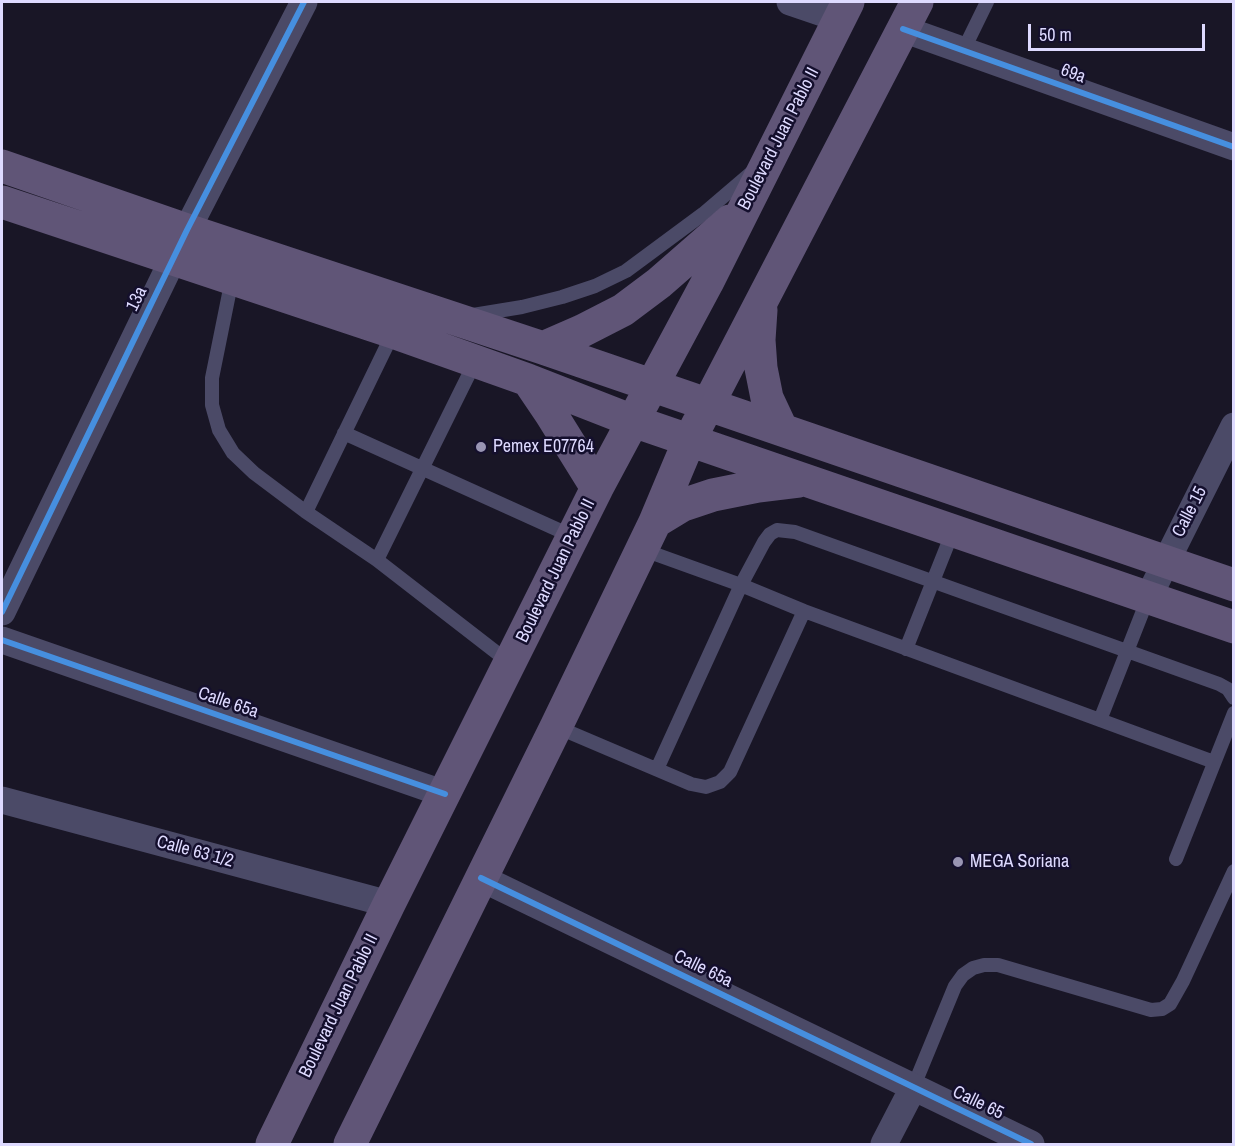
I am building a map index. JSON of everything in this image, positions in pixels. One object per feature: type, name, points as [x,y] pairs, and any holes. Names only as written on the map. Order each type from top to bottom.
[{"type":"main road","name":"Boulevard Juan Pablo II","points":[[272,1144],[597,488],[707,283],[844,10]]},
{"type":"main road","points":[[350,1144],[556,727],[648,535],[689,441],[910,15]]},
{"type":"main road","points":[[2,166],[543,348],[1233,585]]},
{"type":"main road","points":[[2,202],[393,332],[689,441],[1233,627]]},
{"type":"main road","points":[[543,348],[623,310],[668,276],[742,210]]},
{"type":"main road","points":[[762,301],[759,340],[761,368],[767,398],[782,430]]},
{"type":"main road","points":[[528,380],[597,488]]},
{"type":"main road","points":[[648,535],[683,505],[712,495],[805,480]]},
{"type":"street","name":"13a","points":[[2,612],[187,230],[304,2]]},
{"type":"street","points":[[790,2],[844,10]]},
{"type":"street","name":"69a","points":[[910,15],[963,51],[1233,147]]},
{"type":"street","name":"Calle 15","points":[[1148,598],[1233,426]]},
{"type":"street","name":"Calle 65a","points":[[2,640],[445,794]]},
{"type":"street","name":"Calle 63 1/2","points":[[2,800],[389,904]]},
{"type":"street","name":"Calle 65a","points":[[481,878],[913,1088]]},
{"type":"street","points":[[884,1144],[913,1088]]},
{"type":"street","name":"Calle 65","points":[[913,1088],[1031,1144]]},
{"type":"lane","points":[[963,51],[987,2]]},
{"type":"lane","points":[[454,319],[522,307],[562,297],[626,271],[703,214],[769,158]]},
{"type":"lane","points":[[232,279],[212,378],[212,405],[219,430],[232,453],[254,473],[306,512],[377,560],[511,663]]},
{"type":"lane","points":[[306,512],[393,332]]},
{"type":"lane","points":[[377,560],[475,362]]},
{"type":"lane","points":[[344,433],[574,537]]},
{"type":"lane","points":[[657,769],[741,585],[764,542],[770,534],[777,530],[795,532],[1219,684],[1228,689],[1233,698]]},
{"type":"lane","points":[[906,649],[953,531]]},
{"type":"lane","points":[[648,535],[741,585],[804,611],[1214,762]]},
{"type":"lane","points":[[1100,720],[1148,598]]},
{"type":"lane","points":[[556,727],[691,784],[706,787],[720,782],[730,772],[804,611]]},
{"type":"lane","points":[[1176,859],[1233,713]]},
{"type":"lane","points":[[913,1088],[955,986],[963,975],[973,968],[998,965],[1151,1010],[1162,1009],[1170,1004],[1183,981],[1233,871]]},
{"type":"cycle path","points":[[2,612],[187,230],[304,2]]},
{"type":"cycle path","points":[[903,29],[1234,147]]},
{"type":"cycle path","points":[[2,640],[445,794]]},
{"type":"cycle path","points":[[481,878],[1031,1144]]},
{"type":"place","name":"Pemex E07764","points":[[481,447]]},
{"type":"place","name":"MEGA Soriana","points":[[958,862]]}]
